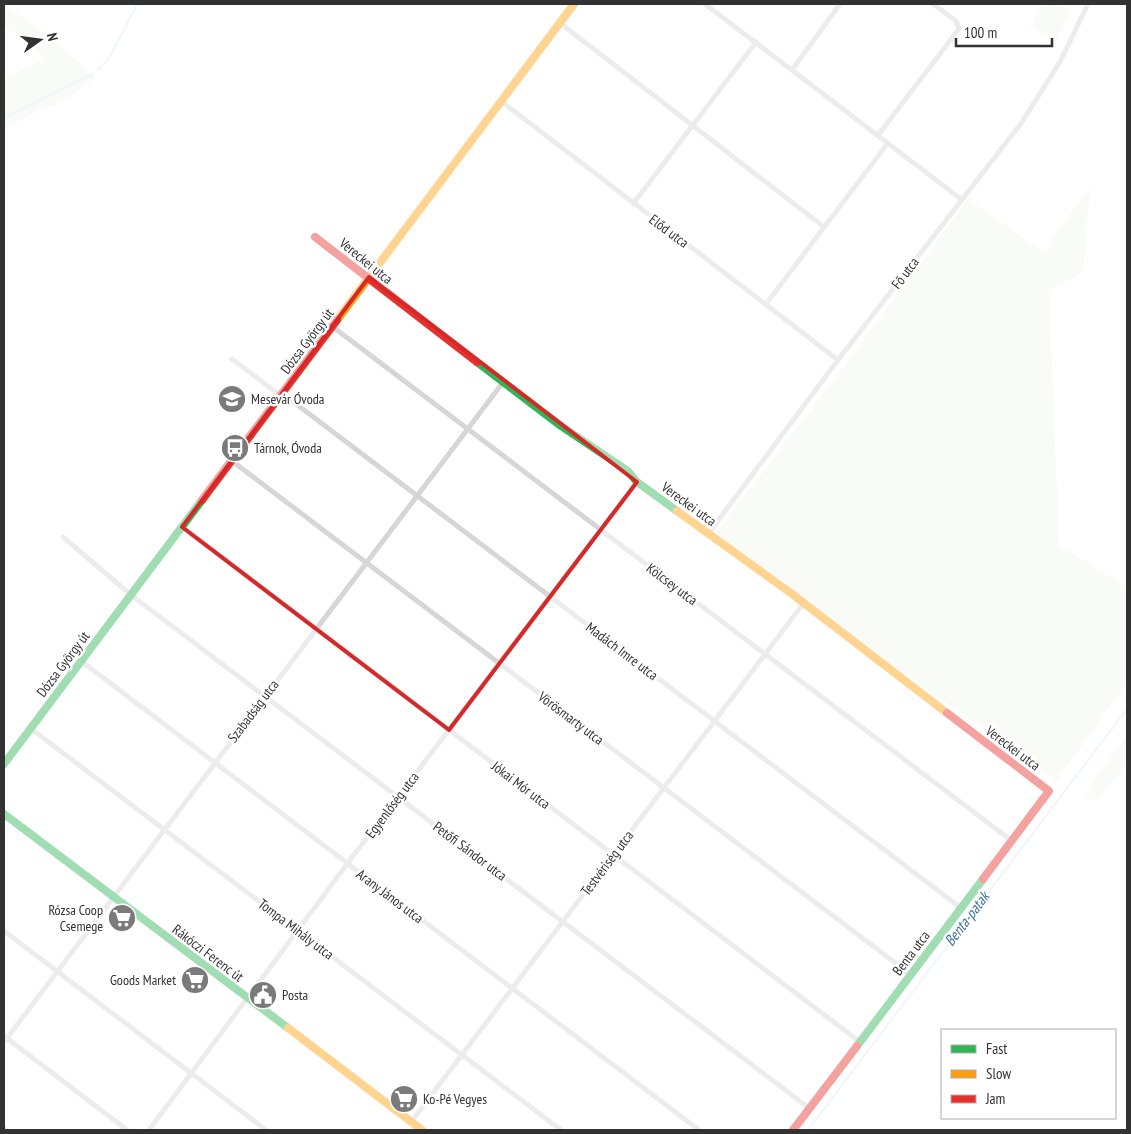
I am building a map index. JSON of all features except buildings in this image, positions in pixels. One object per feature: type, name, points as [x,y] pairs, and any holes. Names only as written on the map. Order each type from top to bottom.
[{"type":"street","name":"Dózsa György út","points":[[4,764],[574,4]]},
{"type":"street","points":[[705,4],[961,199]]},
{"type":"street","points":[[792,70],[840,4]]},
{"type":"street","points":[[878,135],[957,32],[959,26],[956,21],[933,4]]},
{"type":"street","name":"Fő utca","points":[[708,534],[838,360],[1022,122],[1048,84],[1088,4]]},
{"type":"street","points":[[560,23],[824,227]]},
{"type":"street","points":[[633,204],[756,42]]},
{"type":"street","name":"Előd utca","points":[[501,101],[838,360]]},
{"type":"street","points":[[766,304],[888,143]]},
{"type":"street","name":"Vereckei utca","points":[[315,237],[369,277],[391,297],[443,333],[568,431],[628,471],[637,482],[792,594],[802,604],[1049,791]]},
{"type":"street","name":"Kölcsey utca","points":[[333,327],[1012,841]]},
{"type":"street","name":"Madách Imre utca","points":[[232,359],[961,908]]},
{"type":"street","name":"Szabadság utca","points":[[5,1039],[504,381]]},
{"type":"street","name":"Vörösmarty utca","points":[[232,461],[910,974]]},
{"type":"street","name":"Egyenlőség utca","points":[[149,1130],[246,998],[637,482]]},
{"type":"street","name":"Jókai Mór utca","points":[[182,527],[860,1042]]},
{"type":"street","name":"Petőfi Sándor utca","points":[[64,537],[131,594],[809,1108]]},
{"type":"street","name":"Testvériség utca","points":[[415,1127],[462,1055],[802,604]]},
{"type":"street","name":"Arany János utca","points":[[81,661],[699,1130]]},
{"type":"street","name":"Tompa Mihály utca","points":[[30,728],[561,1130]]},
{"type":"street","name":"Benta utca","points":[[793,1130],[1049,791]]},
{"type":"street","name":"Rákóczi Ferenc út","points":[[4,814],[415,1127]]},
{"type":"street","points":[[4,931],[266,1130]]},
{"type":"street","points":[[5,1039],[127,1130]]},
{"type":"highlighted area","points":[[369,277],[637,482],[449,730],[182,527]]},
{"type":"shaded area","points":[[4,4],[49,36],[96,78],[57,105],[41,109],[4,129],[4,79],[44,59],[39,52],[4,25]]},
{"type":"shaded area","points":[[1043,4],[1058,4],[1072,12],[1055,41],[1030,27]]},
{"type":"shaded area","points":[[1090,188],[1083,272],[1049,291],[1059,546],[1127,587],[1127,682],[1057,780],[711,539],[844,367],[968,199],[1043,252]]},
{"type":"shaded area","points":[[1127,735],[1127,763],[1096,802],[1085,794]]},
{"type":"waterway","points":[[98,70],[110,57],[137,4]]},
{"type":"waterway","points":[[4,118],[93,74]]},
{"type":"waterway","name":"Benta-patak","points":[[808,1130],[1127,709]]},
{"type":"traffic: fast","points":[[477,362],[561,426],[628,471],[637,482],[677,511]]},
{"type":"traffic: fast","points":[[4,764],[202,500]]},
{"type":"traffic: fast","points":[[4,814],[288,1028]]},
{"type":"traffic: fast","points":[[857,1046],[983,879]]},
{"type":"traffic: slow","points":[[337,320],[574,4]]},
{"type":"traffic: slow","points":[[677,511],[792,594],[947,713]]},
{"type":"traffic: slow","points":[[288,1028],[422,1130]]},
{"type":"traffic: jam","points":[[315,237],[477,362]]},
{"type":"traffic: jam","points":[[202,500],[337,320]]},
{"type":"traffic: jam","points":[[947,713],[1049,791],[983,879]]},
{"type":"traffic: jam","points":[[793,1130],[857,1046]]},
{"type":"place","name":"Mesevár Óvoda","points":[[232,399]]},
{"type":"place","name":"Tárnok, Óvoda","points":[[235,448]]},
{"type":"place","name":"Rózsa Coop Csemege","points":[[122,918]]},
{"type":"place","name":"Goods Market","points":[[195,980]]},
{"type":"place","name":"Posta","points":[[263,995]]},
{"type":"place","name":"Ko-Pé Vegyes","points":[[404,1099]]}]
